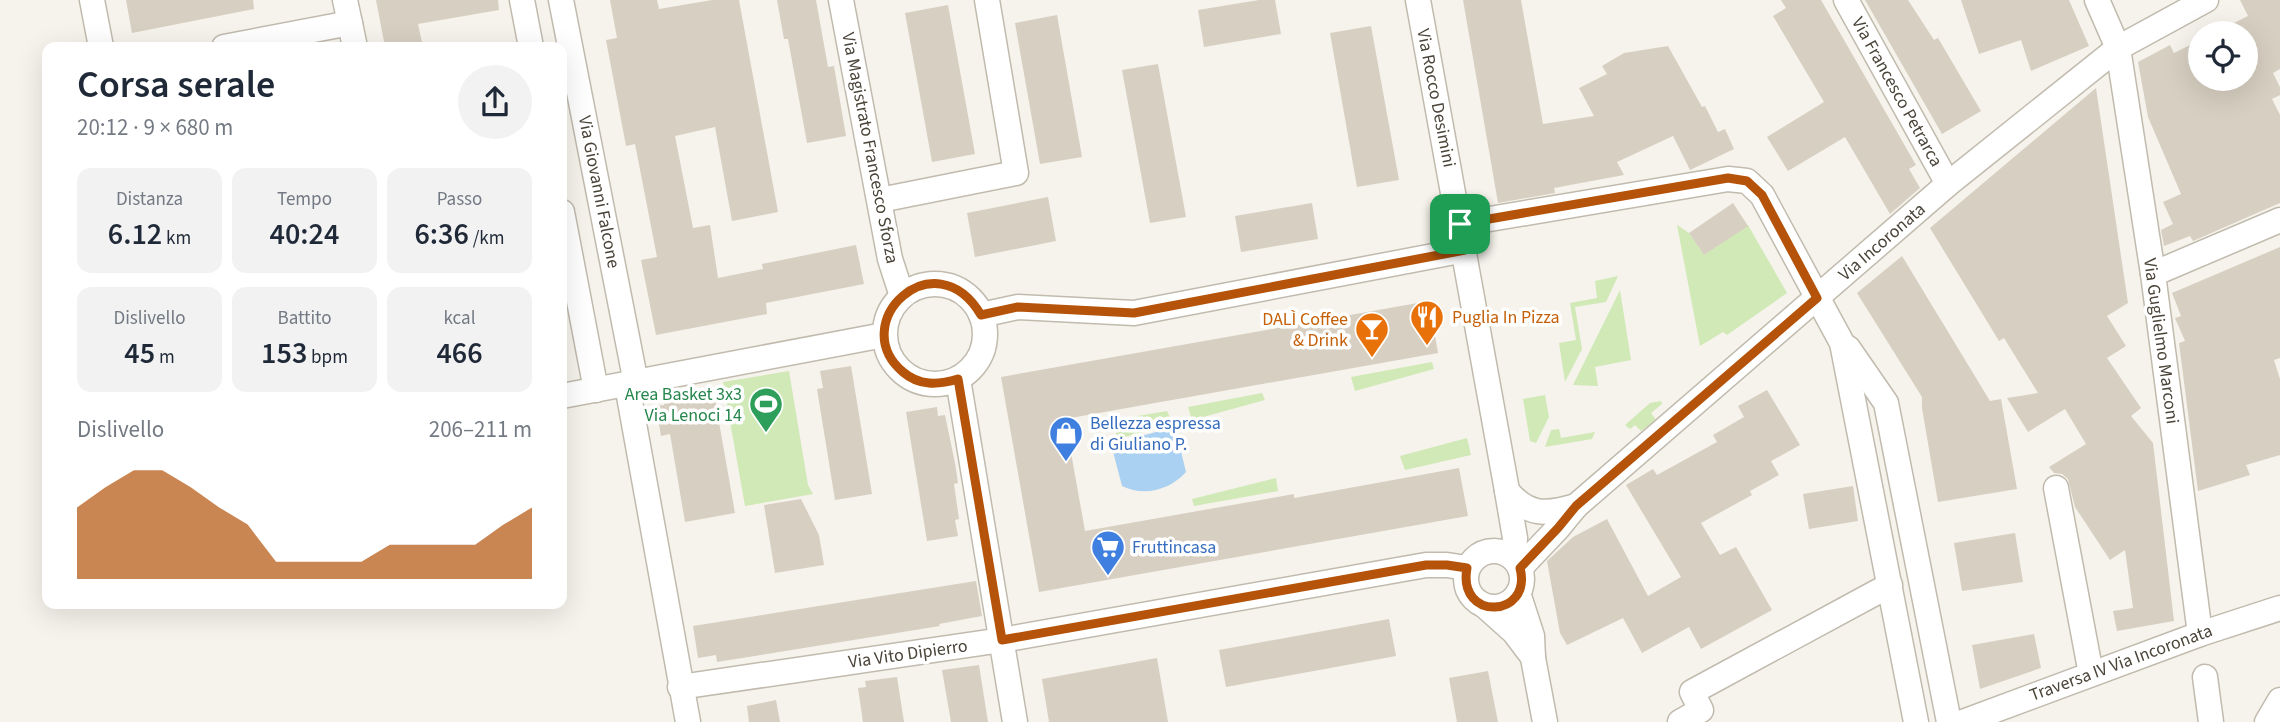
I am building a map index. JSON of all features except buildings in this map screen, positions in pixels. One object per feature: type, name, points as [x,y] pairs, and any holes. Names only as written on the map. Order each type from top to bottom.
[{"type":"street","points":[[92,0],[101,42]]},
{"type":"street","points":[[522,0],[530,42]]},
{"type":"street","name":"Via Giovanni Falcone","points":[[561,0],[632,384],[680,687],[688,722]]},
{"type":"street","name":"Via Magistrato Francesco Sforza","points":[[841,0],[890,259],[902,296]]},
{"type":"street","points":[[880,200],[1016,173],[987,0]]},
{"type":"street","name":"Via Rocco Desimini","points":[[1418,0],[1507,488],[1517,563],[1522,576],[1518,593],[1532,636],[1533,657],[1545,722]]},
{"type":"street","name":"Via Francesco Petrarca","points":[[1846,0],[1948,184]]},
{"type":"street","name":"Via Guglielmo Marconi","points":[[2097,0],[2118,48],[2153,274],[2200,634]]},
{"type":"street","name":"Via Incoronata","points":[[1517,563],[1558,528],[1576,506],[1948,184],[2118,48],[2206,0]]},
{"type":"street","points":[[241,42],[348,11],[354,42]]},
{"type":"street","points":[[1460,224],[1728,178],[1747,181],[1762,195],[1842,344],[1916,722]]},
{"type":"street","points":[[2153,274],[2280,220]]},
{"type":"street","points":[[567,238],[596,390]]},
{"type":"street","points":[[981,315],[1018,307],[1134,313],[1465,250]]},
{"type":"street","points":[[946,285],[961,291],[973,302],[981,315],[985,330],[979,358],[970,370],[958,379],[942,384],[925,384],[896,367],[887,352],[884,335],[892,307],[915,287],[946,285]]},
{"type":"street","points":[[567,396],[884,335]]},
{"type":"street","points":[[1842,344],[1851,351],[1886,402],[1949,722]]},
{"type":"street","points":[[958,379],[1015,722]]},
{"type":"street","points":[[1507,488],[1517,503],[1528,509],[1557,512],[1576,506]]},
{"type":"street","name":"Via Rocco Desimini","points":[[1488,551],[1498,531],[1507,488]]},
{"type":"street","points":[[2056,488],[2091,674]]},
{"type":"street","points":[[1467,568],[1474,559],[1488,551],[1504,553],[1517,563]]},
{"type":"street","name":"Via Vito Dipierro","points":[[680,687],[1002,640],[1426,565],[1467,568]]},
{"type":"street","name":"Via Rocco Desimini","points":[[1467,568],[1467,588],[1478,603],[1514,632],[1533,657]]},
{"type":"street","points":[[1680,722],[1701,710],[1692,692],[1890,585]]},
{"type":"street","points":[[1486,607],[1505,605],[1518,593]]},
{"type":"street","name":"Traversa IV Via Incoronata","points":[[1963,722],[2200,634],[2280,608]]},
{"type":"street","points":[[2205,677],[2211,722]]},
{"type":"street","points":[[2267,722],[2280,700]]},
{"type":"green space","points":[[1677,225],[1689,233],[1704,255],[1748,225],[1787,293],[1727,335],[1723,332],[1700,346]]},
{"type":"green space","points":[[1618,276],[1606,302],[1575,307],[1582,349],[1565,382],[1559,343],[1576,340],[1570,303],[1597,298],[1595,281]]},
{"type":"green space","points":[[1620,290],[1631,360],[1595,367],[1598,386],[1573,385]]},
{"type":"green space","points":[[1432,362],[1434,369],[1355,391],[1351,377]]},
{"type":"green space","name":"Area Basket 3x3 Via Lenoci 14","points":[[789,371],[808,485],[813,494],[745,506],[723,382]]},
{"type":"green space","points":[[1262,393],[1265,400],[1192,420],[1188,407]]},
{"type":"green space","points":[[1545,395],[1549,417],[1536,443],[1530,441],[1523,399]]},
{"type":"green space","points":[[1661,401],[1662,404],[1651,413],[1656,420],[1641,431],[1635,425],[1630,429],[1625,425],[1650,403]]},
{"type":"green space","points":[[1167,411],[1173,424],[1117,439],[1114,420]]},
{"type":"green space","points":[[1559,429],[1561,438],[1595,432],[1592,439],[1545,447],[1551,430]]},
{"type":"green space","points":[[1467,438],[1471,455],[1405,470],[1400,456]]},
{"type":"green space","points":[[1276,478],[1278,491],[1194,506],[1192,499]]},
{"type":"water","points":[[1175,427],[1186,472],[1172,483],[1156,490],[1139,491],[1122,486],[1111,444]]},
{"type":"place","name":"Puglia In Pizza","points":[[1427,347]]},
{"type":"place","name":"DALÌ Coffee & Drink","points":[[1372,359]]},
{"type":"place","name":"Area Basket 3x3 Via Lenoci 14","points":[[766,434]]},
{"type":"place","name":"Bellezza espressa di Giuliano P.","points":[[1066,463]]},
{"type":"place","name":"Fruttincasa","points":[[1108,577]]},
{"type":"route","points":[[1728,178],[1747,181],[1762,195],[1817,298],[1576,506],[1520,568],[1522,576],[1518,593],[1505,605],[1486,607],[1478,603],[1467,588],[1467,568],[1426,565],[1002,640],[958,379],[942,384],[925,384],[896,367],[887,352],[884,335],[892,307],[902,296],[915,287],[946,285],[961,291],[973,302],[981,315],[1018,307],[1134,313],[1465,250],[1460,224],[1728,178]]}]
